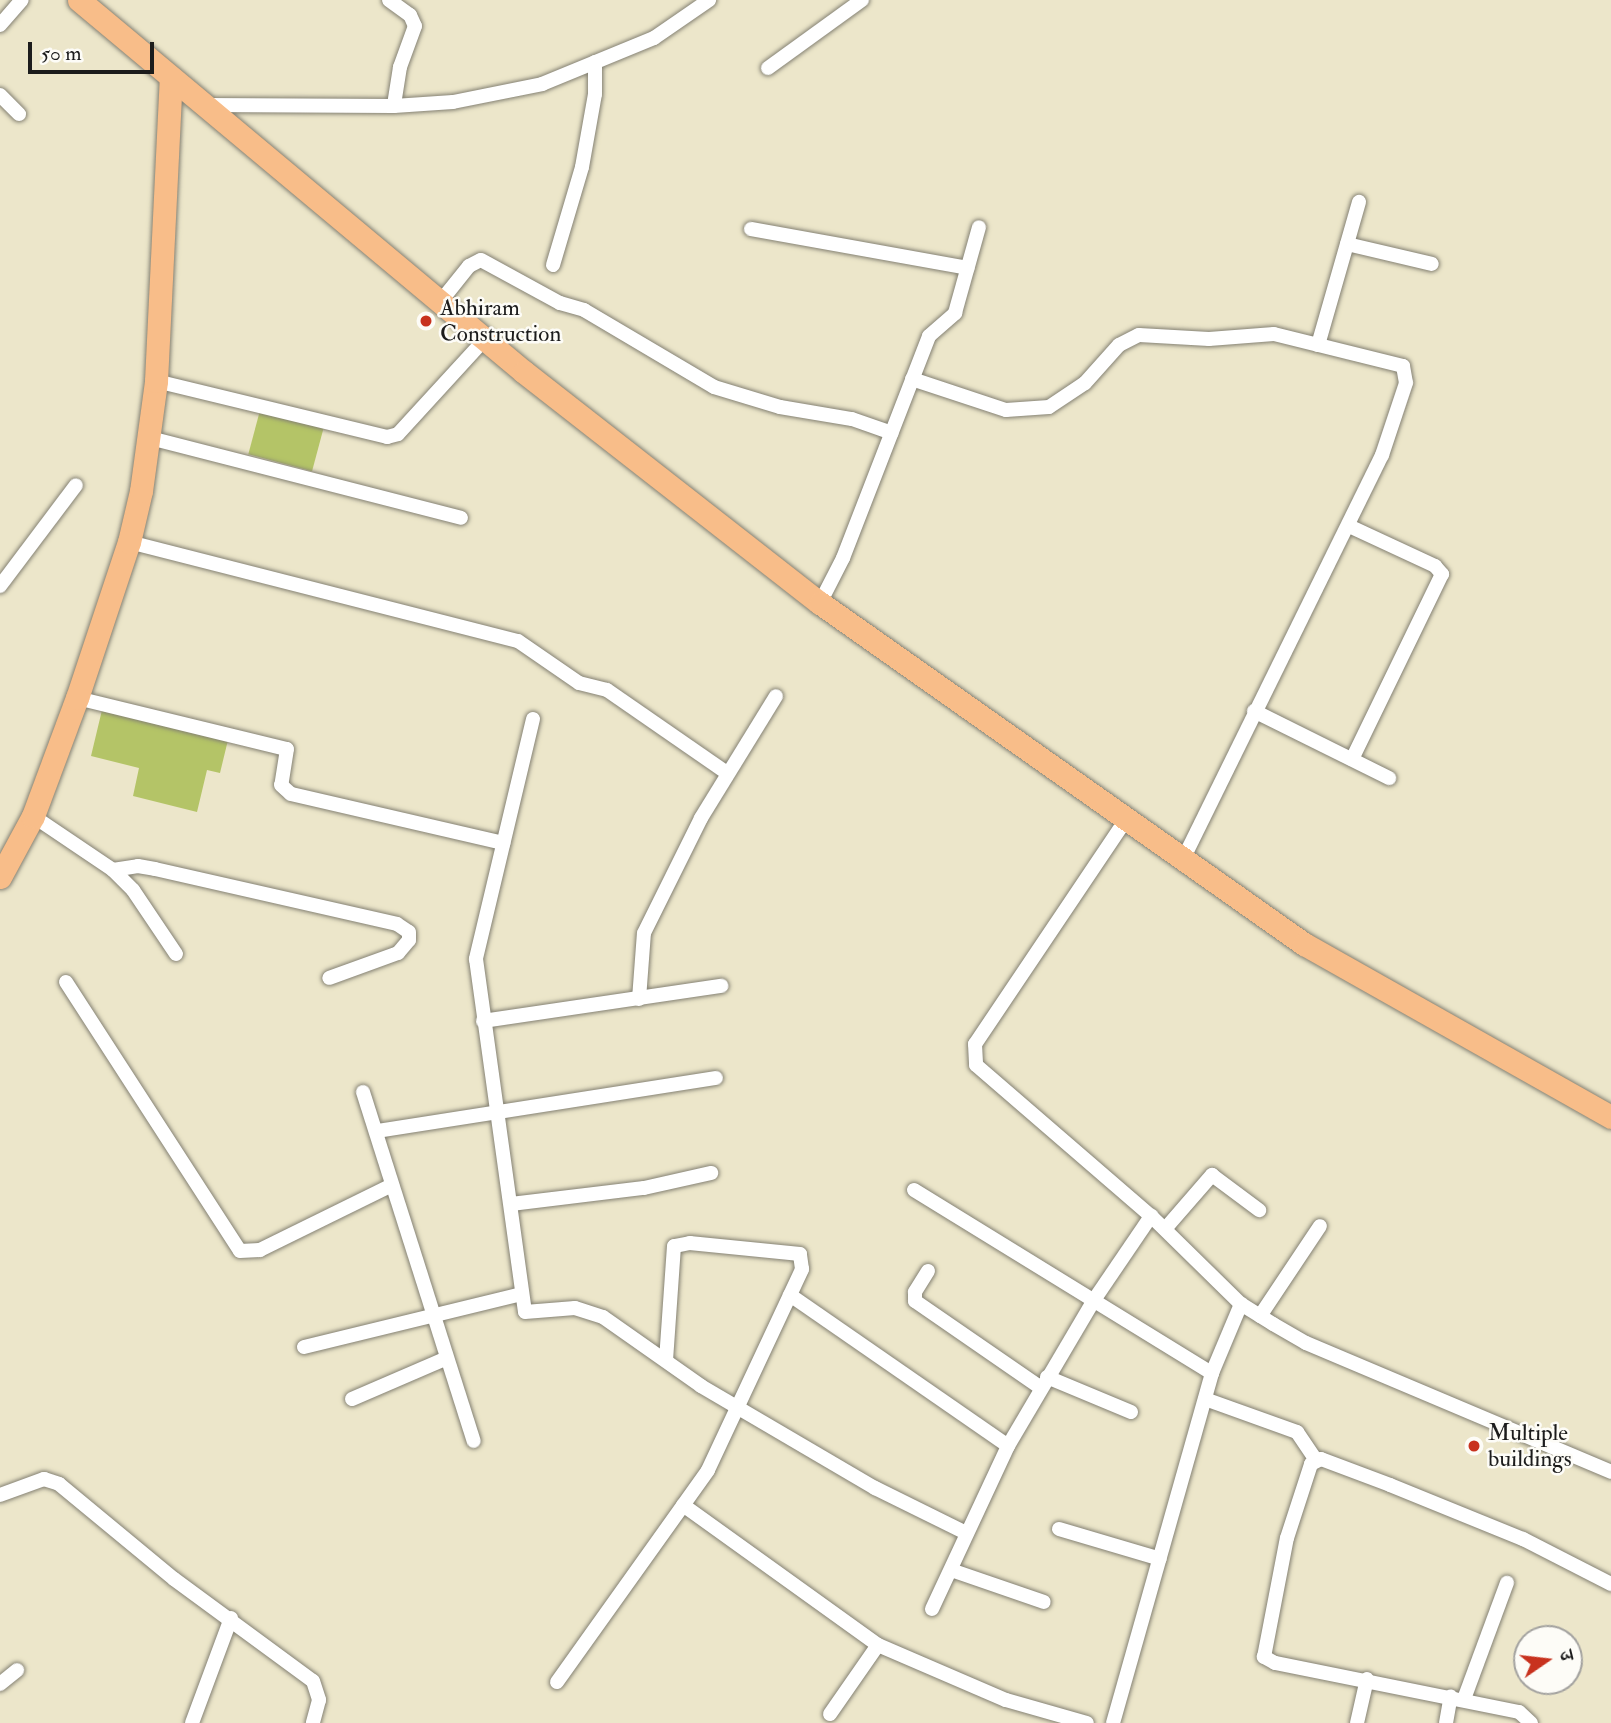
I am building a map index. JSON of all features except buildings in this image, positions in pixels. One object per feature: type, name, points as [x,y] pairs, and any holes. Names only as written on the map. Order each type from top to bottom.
[{"type":"main road","points":[[79,0],[485,339],[820,603],[1182,862],[1363,979],[1611,1117]]},
{"type":"main road","points":[[1,873],[33,816],[78,698],[129,542],[150,439],[156,382],[170,77]]},
{"type":"street","points":[[0,25],[22,0]]},
{"type":"street","points":[[389,0],[410,15],[415,26],[400,66],[394,106]]},
{"type":"street","points":[[204,105],[394,106],[453,102],[542,84],[654,38],[709,0]]},
{"type":"street","points":[[768,68],[862,0]]},
{"type":"street","points":[[553,265],[582,167],[593,105],[595,62]]},
{"type":"street","points":[[0,95],[19,114]]},
{"type":"street","points":[[1318,345],[1359,202]]},
{"type":"street","points":[[820,603],[892,433],[929,336],[955,313],[979,227]]},
{"type":"street","points":[[751,229],[968,268]]},
{"type":"street","points":[[1347,244],[1432,264]]},
{"type":"street","points":[[441,301],[468,267],[481,260],[560,303],[584,310],[715,387],[780,407],[852,419],[892,433]]},
{"type":"street","points":[[912,379],[1006,410],[1026,411],[1049,407],[1069,397],[1119,345],[1139,335],[1209,339],[1274,334],[1396,361],[1407,373],[1382,455],[1182,862]]},
{"type":"street","points":[[156,382],[387,437],[398,434],[485,339]]},
{"type":"street","points":[[150,439],[461,518]]},
{"type":"street","points":[[3,576],[76,485]]},
{"type":"street","points":[[1349,526],[1434,566],[1442,575],[1352,759]]},
{"type":"street","points":[[129,542],[518,641],[579,683],[607,690],[727,773]]},
{"type":"street","points":[[639,999],[644,933],[727,773],[776,696]]},
{"type":"street","points":[[78,698],[287,749],[281,785],[291,794],[503,843]]},
{"type":"street","points":[[1254,712],[1389,778]]},
{"type":"street","points":[[533,719],[476,959],[525,1312],[589,1310],[740,1409],[876,1488],[967,1533]]},
{"type":"street","points":[[33,816],[113,870],[133,890],[176,954]]},
{"type":"street","points":[[1125,821],[975,1044],[972,1054],[976,1065],[1151,1216],[1241,1304],[1306,1343],[1611,1472]]},
{"type":"street","points":[[113,870],[138,866],[155,869],[397,924],[409,932],[409,940],[398,953],[329,978]]},
{"type":"street","points":[[66,982],[240,1251],[260,1250],[393,1185]]},
{"type":"street","points":[[483,1021],[722,986]]},
{"type":"street","points":[[377,1131],[496,1115],[716,1078]]},
{"type":"street","points":[[363,1092],[430,1313],[474,1441]]},
{"type":"street","points":[[511,1204],[645,1188],[711,1173]]},
{"type":"street","points":[[1164,1229],[1212,1175],[1259,1210]]},
{"type":"street","points":[[914,1190],[1212,1373]]},
{"type":"street","points":[[932,1609],[1008,1446],[1094,1300],[1151,1216]]},
{"type":"street","points":[[1260,1315],[1320,1226]]},
{"type":"street","points":[[556,1682],[708,1470],[740,1409],[803,1261],[792,1250],[680,1243],[672,1254],[666,1359]]},
{"type":"street","points":[[928,1270],[915,1292],[915,1301],[1044,1382],[1130,1412]]},
{"type":"street","points":[[304,1347],[430,1313],[521,1294]]},
{"type":"street","points":[[790,1295],[1008,1446]]},
{"type":"street","points":[[1114,1723],[1212,1373],[1241,1304]]},
{"type":"street","points":[[352,1399],[445,1359]]},
{"type":"street","points":[[1205,1399],[1297,1432],[1315,1459],[1522,1539],[1611,1584]]},
{"type":"street","points":[[1315,1459],[1287,1538],[1264,1657],[1275,1663],[1458,1697],[1519,1712],[1531,1723]]},
{"type":"street","points":[[0,1495],[51,1480],[174,1578],[313,1681],[319,1699],[316,1722]]},
{"type":"street","points":[[682,1505],[878,1645],[1006,1700],[1087,1723]]},
{"type":"street","points":[[1059,1530],[1160,1559]]},
{"type":"street","points":[[951,1570],[1044,1602]]},
{"type":"street","points":[[1446,1723],[1507,1583]]},
{"type":"street","points":[[192,1723],[231,1618]]},
{"type":"street","points":[[830,1714],[878,1645]]},
{"type":"street","points":[[0,1684],[17,1670]]},
{"type":"street","points":[[1357,1723],[1367,1679]]},
{"type":"green space","points":[[262,403],[326,420],[312,471],[248,454]]},
{"type":"green space","points":[[102,710],[228,740],[220,773],[207,770],[197,812],[133,796],[139,768],[91,756]]},
{"type":"place","name":"Abhiram Construction","points":[[426,321]]},
{"type":"place","name":"Multiple buildings","points":[[1474,1446]]}]
